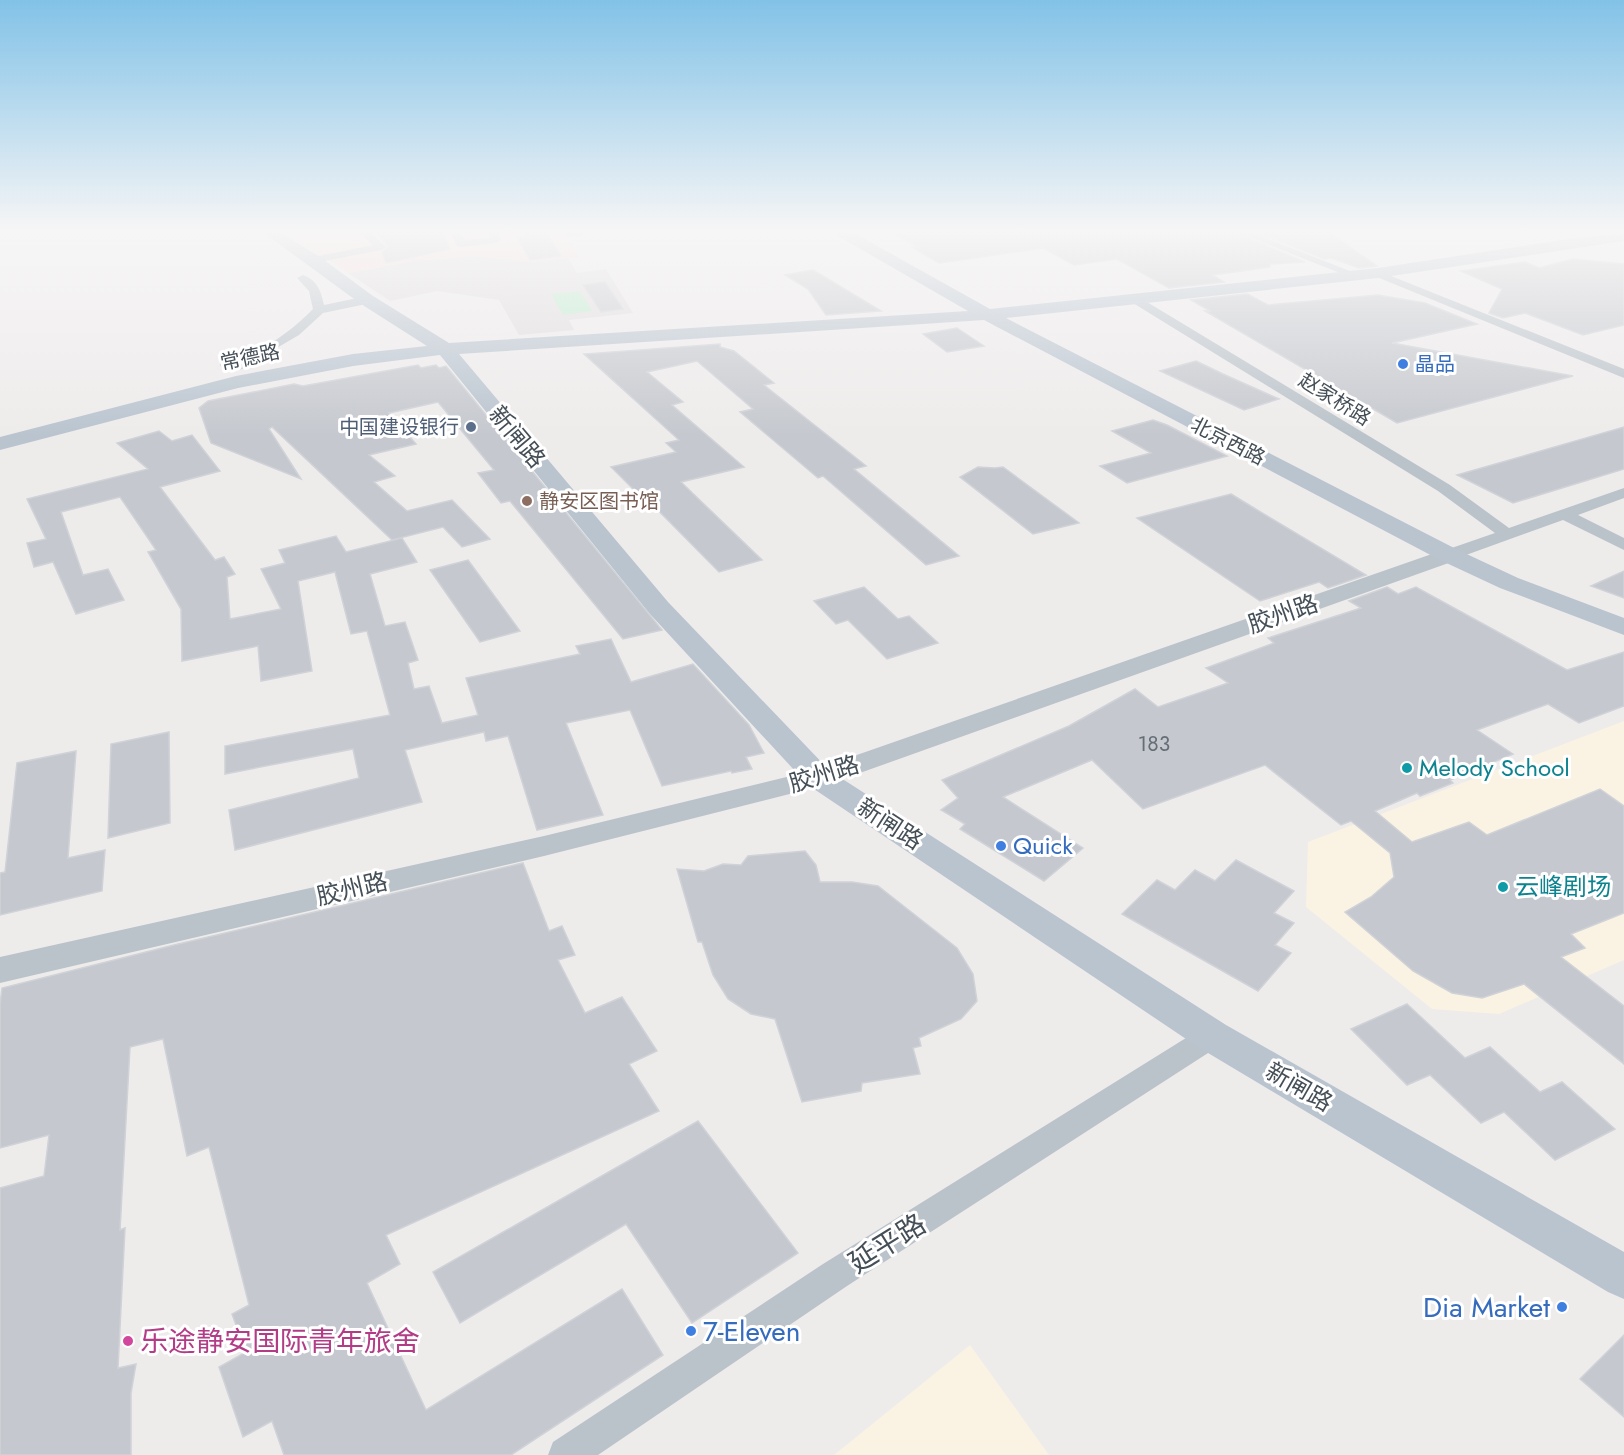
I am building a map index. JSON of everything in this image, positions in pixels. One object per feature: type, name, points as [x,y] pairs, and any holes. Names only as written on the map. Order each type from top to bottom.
[{"type":"main road","name":"新闸路","points":[[368,301],[445,349],[659,609],[819,778],[1212,1036],[1624,1277]]},
{"type":"main road","name":"北京西路","points":[[962,301],[1449,555],[1509,583],[1624,627]]},
{"type":"main road","name":"常德路","points":[[0,444],[236,382],[352,360],[445,349],[945,319],[1127,301]]},
{"type":"street","points":[[318,301],[320,310]]},
{"type":"street","points":[[248,359],[274,347],[301,330],[320,310],[363,301]]},
{"type":"street","name":"赵家桥路","points":[[1138,301],[1444,488],[1508,535]]},
{"type":"street","points":[[1445,301],[1624,374]]},
{"type":"street","name":"胶州路","points":[[0,970],[544,846],[819,778],[1624,493]]},
{"type":"street","points":[[1566,515],[1624,545]]},
{"type":"street","name":"延平路","points":[[566,1455],[835,1275],[1212,1036]]},
{"type":"shaded area","points":[[500,301],[626,301],[633,313],[569,320],[574,330],[519,335]]},
{"type":"shaded area","points":[[1624,721],[1624,960],[1499,1014],[1432,1009],[1306,907],[1308,842]]},
{"type":"shaded area","points":[[970,1345],[1049,1455],[834,1455]]},
{"type":"green space","points":[[555,301],[586,301],[592,311],[563,315]]},
{"type":"building","points":[[594,301],[618,301],[623,309],[601,312]]},
{"type":"building","points":[[816,301],[864,301],[881,311],[826,315]]},
{"type":"building","name":"晶品","points":[[1193,301],[1260,301],[1268,305],[1313,301],[1413,301],[1425,303],[1477,324],[1392,343],[1573,376],[1397,423],[1205,311],[1210,311]]},
{"type":"building","points":[[1496,301],[1624,301],[1624,325],[1583,335],[1525,313],[1503,318],[1489,313]]},
{"type":"building","points":[[957,328],[984,346],[947,352],[923,334]]},
{"type":"building","points":[[720,344],[720,347],[734,351],[774,383],[764,385],[866,466],[854,469],[959,556],[926,565],[823,476],[818,478],[740,412],[753,409],[697,361],[647,372],[683,402],[672,405],[744,467],[681,482],[762,560],[719,572],[640,492],[637,493],[611,467],[676,452],[666,443],[679,440],[584,354]]},
{"type":"building","points":[[1196,361],[1279,399],[1244,410],[1160,371]]},
{"type":"building","points":[[418,365],[421,368],[446,366],[662,630],[623,639],[510,501],[501,503],[478,473],[494,470],[438,402],[389,413],[416,444],[369,455],[395,476],[374,482],[407,511],[452,500],[490,539],[462,547],[443,527],[392,540],[272,427],[269,429],[301,479],[211,443],[199,408],[208,401],[294,384],[303,386]]},
{"type":"building","points":[[1153,420],[1227,456],[1127,483],[1100,466],[1151,453],[1112,431]]},
{"type":"building","points":[[1624,427],[1624,469],[1513,503],[1457,475]]},
{"type":"building","points":[[159,431],[172,441],[192,435],[220,471],[160,487],[215,560],[224,557],[235,574],[227,577],[230,619],[281,609],[261,569],[285,563],[279,550],[336,536],[346,552],[402,538],[417,562],[370,574],[385,626],[405,622],[418,660],[408,663],[414,689],[429,686],[442,723],[478,715],[466,678],[580,654],[576,646],[611,639],[631,682],[693,664],[749,725],[764,753],[746,757],[752,769],[732,773],[731,771],[662,786],[630,710],[566,723],[603,815],[537,830],[508,736],[486,741],[484,732],[405,750],[422,802],[235,850],[229,810],[359,778],[353,749],[225,774],[225,746],[390,715],[367,631],[351,634],[335,572],[298,581],[312,671],[261,681],[258,646],[182,661],[181,609],[148,552],[156,550],[120,497],[61,512],[83,575],[108,569],[124,600],[76,614],[53,562],[34,567],[27,543],[46,539],[27,499],[148,469],[117,443]]},
{"type":"building","points":[[978,467],[1003,467],[1079,523],[1033,534],[960,477]]},
{"type":"building","points":[[1231,494],[1366,575],[1328,588],[1319,582],[1260,601],[1137,518]]},
{"type":"building","points":[[468,560],[520,631],[480,642],[430,570]]},
{"type":"building","points":[[1624,571],[1624,598],[1591,586]]},
{"type":"building","points":[[864,587],[898,619],[909,616],[938,643],[887,659],[848,620],[836,624],[814,601]]},
{"type":"building","points":[[1387,587],[1398,594],[1416,587],[1567,670],[1624,652],[1624,706],[1579,723],[1548,704],[1477,730],[1513,754],[1450,780],[1453,783],[1420,796],[1417,793],[1375,811],[1412,842],[1469,822],[1487,835],[1600,789],[1624,806],[1624,913],[1571,934],[1585,948],[1561,957],[1624,1006],[1624,1064],[1524,984],[1482,998],[1452,993],[1413,971],[1345,912],[1371,897],[1394,877],[1390,853],[1351,821],[1341,825],[1265,765],[1143,809],[1092,760],[1003,797],[1083,848],[1044,881],[960,829],[965,824],[941,810],[958,798],[942,780],[1069,726],[1135,689],[1158,707],[1228,683],[1206,668],[1274,643],[1268,638],[1361,608],[1349,601]]},
{"type":"building","points":[[169,732],[170,823],[108,838],[111,744]]},
{"type":"building","points":[[76,751],[68,858],[105,850],[102,891],[0,915],[0,873],[5,872],[17,763]]},
{"type":"building","points":[[805,851],[816,865],[820,882],[852,882],[878,886],[957,948],[973,974],[977,1001],[961,1019],[919,1038],[921,1046],[913,1048],[920,1074],[862,1083],[861,1091],[802,1102],[775,1019],[751,1014],[728,999],[713,975],[702,942],[698,942],[677,869],[704,871],[723,864],[741,865],[748,856]]},
{"type":"building","points":[[1236,860],[1294,891],[1274,913],[1294,923],[1275,945],[1291,953],[1258,991],[1122,914],[1157,880],[1175,890],[1195,870],[1215,881]]},
{"type":"building","points":[[523,863],[549,931],[562,926],[575,955],[558,960],[585,1013],[622,997],[657,1051],[629,1064],[659,1111],[386,1235],[400,1264],[367,1283],[426,1410],[622,1289],[663,1355],[511,1455],[284,1455],[272,1421],[243,1437],[219,1367],[246,1352],[232,1314],[249,1305],[209,1147],[187,1156],[163,1039],[130,1047],[120,1230],[125,1228],[118,1368],[136,1364],[131,1393],[131,1455],[0,1455],[0,1188],[44,1176],[49,1135],[0,1148],[2,988]]},
{"type":"building","points":[[1407,1004],[1465,1058],[1490,1047],[1540,1092],[1562,1082],[1615,1129],[1555,1160],[1504,1112],[1481,1123],[1430,1075],[1407,1085],[1351,1029]]},
{"type":"building","points":[[698,1121],[798,1253],[692,1323],[626,1224],[460,1323],[433,1272]]},
{"type":"building","points":[[1624,1335],[1624,1417],[1580,1379]]},
{"type":"place","name":"晶品","points":[[1403,364]]},
{"type":"place","name":"中国建设银行","points":[[471,427]]},
{"type":"place","name":"静安区图书馆","points":[[527,501]]},
{"type":"place","name":"Melody School","points":[[1407,768]]},
{"type":"place","name":"Quick","points":[[1001,846]]},
{"type":"place","name":"云峰剧场","points":[[1503,887]]},
{"type":"place","name":"Dia Market","points":[[1562,1307]]},
{"type":"place","name":"7-Eleven","points":[[691,1331]]},
{"type":"place","name":"乐途静安国际青年旅舍","points":[[128,1341]]}]
